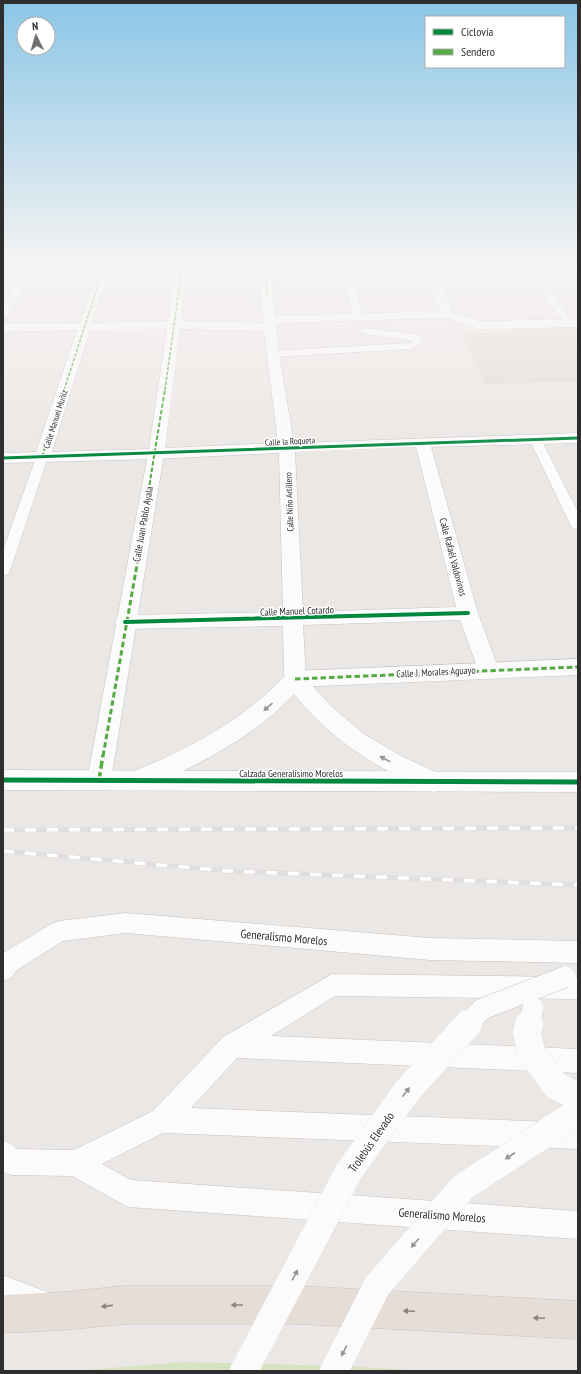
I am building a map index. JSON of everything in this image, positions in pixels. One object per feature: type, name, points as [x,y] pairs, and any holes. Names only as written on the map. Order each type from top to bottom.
[{"type":"highway","points":[[3,1314],[64,1311],[124,1305],[299,1305],[578,1320]]},
{"type":"street","name":"Calle Manuel Muñiz","points":[[42,457],[83,331]]},
{"type":"street","name":"Calle Juan Pablo Ayala","points":[[99,780],[125,622],[156,454],[174,331]]},
{"type":"street","name":"Calle Niño Artillero","points":[[270,331],[287,449],[295,679]]},
{"type":"street","name":"Calle la Roqueta","points":[[3,458],[287,449],[422,442],[578,438]]},
{"type":"street","name":"Calle Rafaél Valdovinos","points":[[422,442],[468,613],[488,670]]},
{"type":"street","name":"Calle Manuel Cotardo","points":[[125,622],[292,619],[468,613]]},
{"type":"street","name":"Calle J. Morales Aguayo","points":[[295,679],[578,667]]},
{"type":"street","points":[[135,780],[173,766],[208,749],[239,730],[279,697],[295,679],[313,704],[349,737],[402,769],[432,782]]},
{"type":"street","name":"Calzada Generalísimo Morelos","points":[[3,780],[578,782]]},
{"type":"lane","points":[[272,354],[411,346],[418,342],[416,337],[365,331]]},
{"type":"lane","points":[[535,439],[578,526]]},
{"type":"lane","name":"Calle Manuel Muñiz","points":[[3,571],[42,457]]},
{"type":"lane","name":"Generalismo Morelos","points":[[3,970],[9,962],[59,931],[126,923],[430,949],[578,952]]},
{"type":"lane","points":[[574,980],[533,1008],[527,1033],[531,1052],[555,1086],[578,1097]]},
{"type":"lane","name":"Generalismo Morelos","points":[[3,1153],[11,1162],[75,1163],[162,1120],[232,1046],[332,985],[574,980]]},
{"type":"lane","name":"Trolebús Elevado","points":[[244,1371],[349,1171],[407,1091],[482,1009],[574,980]]},
{"type":"lane","points":[[232,1046],[578,1061]]},
{"type":"lane","points":[[334,1371],[377,1286],[463,1187],[578,1112]]},
{"type":"lane","name":"Generalismo Morelos","points":[[162,1120],[578,1136]]},
{"type":"lane","name":"Generalismo Morelos","points":[[75,1163],[128,1193],[578,1225]]},
{"type":"lane","points":[[3,1290],[64,1311]]},
{"type":"shaded area","points":[[512,331],[578,331],[578,382],[485,384],[462,333],[513,333]]},
{"type":"green space","points":[[185,1362],[340,1366],[428,1371],[74,1371]]},
{"type":"railway","points":[[3,830],[578,828]]},
{"type":"railway","points":[[3,851],[228,871],[578,885]]},
{"type":"marked path","points":[[42,457],[83,331]]},
{"type":"marked path","points":[[99,780],[156,454],[173,331]]},
{"type":"marked path","points":[[295,679],[578,667]]},
{"type":"cycle path","points":[[3,458],[578,438]]},
{"type":"cycle path","points":[[125,622],[292,619],[468,613]]},
{"type":"cycle path","points":[[3,780],[578,782]]}]
